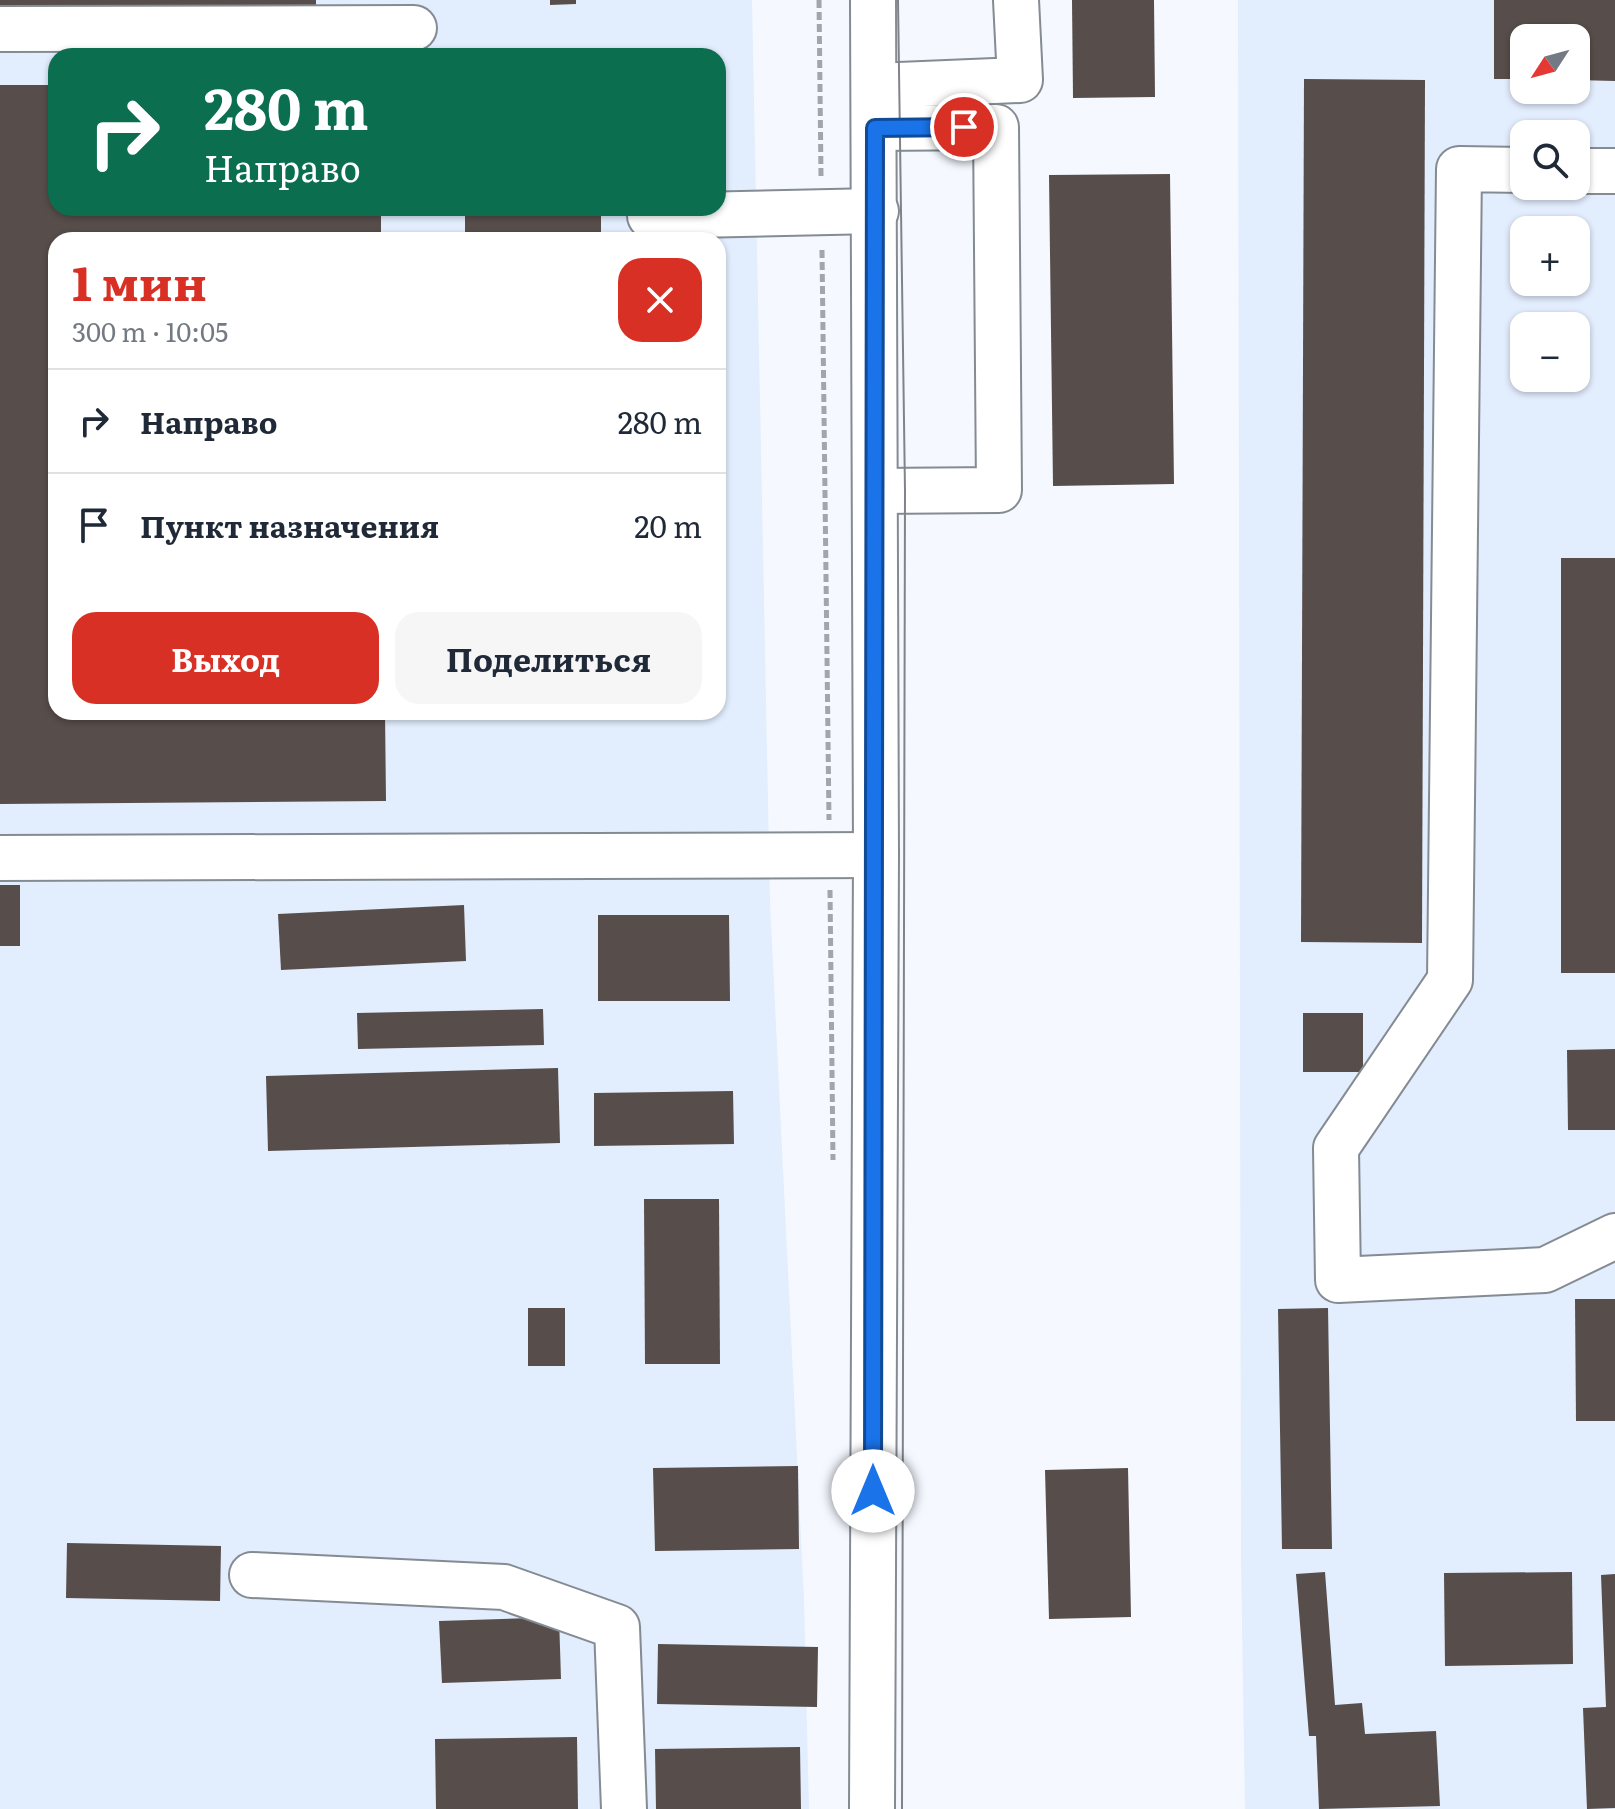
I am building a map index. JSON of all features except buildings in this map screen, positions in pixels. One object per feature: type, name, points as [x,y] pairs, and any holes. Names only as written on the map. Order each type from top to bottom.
[{"type":"street","points":[[872,1809],[876,855],[873,0]]},
{"type":"street","points":[[875,107],[1020,80],[1016,0]]},
{"type":"street","points":[[0,29],[414,28]]},
{"type":"street","points":[[875,107],[996,127],[999,474],[999,490],[875,491]]},
{"type":"street","points":[[1510,170],[1459,169],[1450,980],[1336,1148],[1338,1280],[1545,1270],[1615,1236]]},
{"type":"street","points":[[1590,171],[1615,171]]},
{"type":"street","points":[[726,215],[876,211]]},
{"type":"street","points":[[0,858],[876,855]]},
{"type":"street","points":[[252,1575],[504,1587],[617,1627],[624,1809]]},
{"type":"path","points":[[819,0],[833,1173]]},
{"type":"shaded area","points":[[0,0],[752,0],[770,902],[804,1600],[809,1809],[0,1809]]},
{"type":"shaded area","points":[[1238,0],[1615,0],[1615,1809],[1245,1809],[1241,1560]]},
{"type":"tram line","points":[[898,0],[905,491],[902,1809]]},
{"type":"route","points":[[873,1491],[875,128],[964,127]]}]
